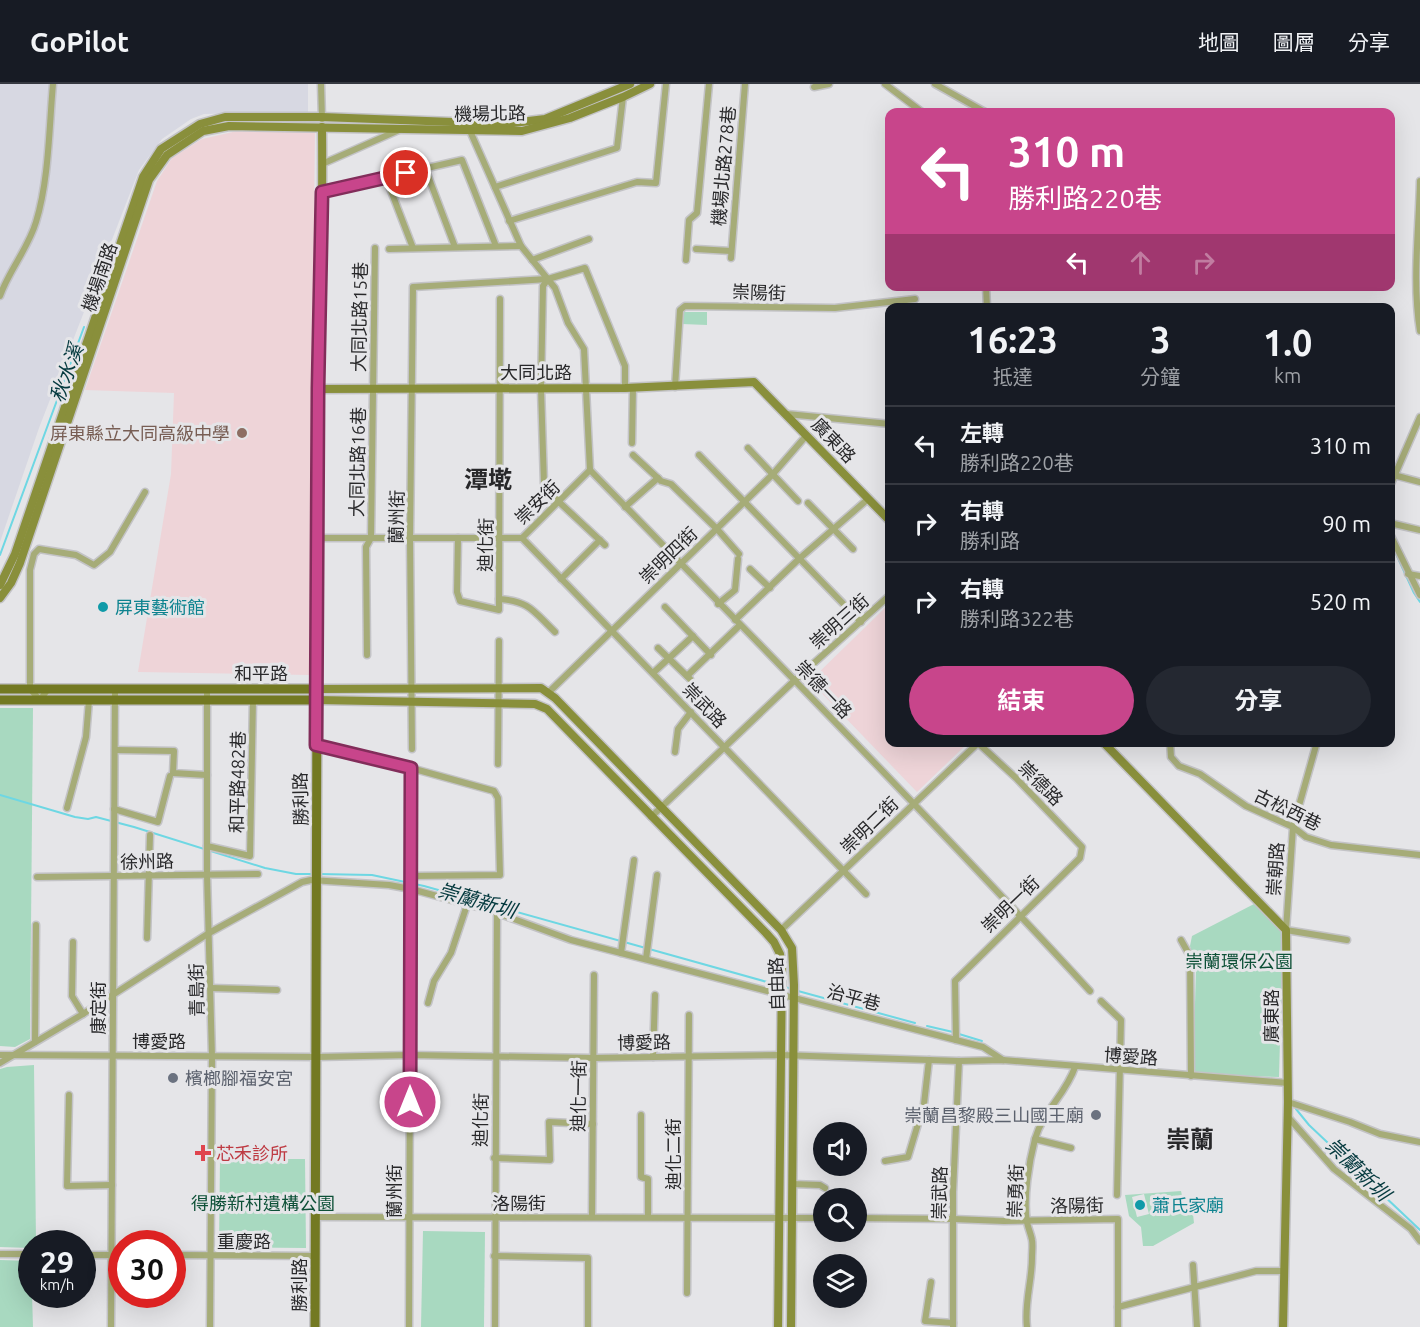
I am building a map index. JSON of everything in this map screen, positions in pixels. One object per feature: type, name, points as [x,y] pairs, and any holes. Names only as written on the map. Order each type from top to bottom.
[{"type":"main road","name":"和平路","points":[[0,689],[317,689]]},
{"type":"main road","name":"勝利路","points":[[315,1327],[317,689]]},
{"type":"main road","name":"和平路","points":[[0,700],[317,700]]},
{"type":"street","points":[[0,296],[29,242],[37,219],[44,183],[53,84]]},
{"type":"street","points":[[321,84],[322,127]]},
{"type":"street","name":"機場北路","points":[[322,127],[505,124],[545,119],[630,84]]},
{"type":"street","name":"機場北路","points":[[321,117],[470,131],[522,131],[570,118],[650,84]]},
{"type":"street","points":[[509,221],[637,182],[656,183],[666,84]]},
{"type":"street","points":[[686,260],[689,220],[697,213],[710,84]]},
{"type":"street","name":"機場北路278巷","points":[[696,249],[731,254],[745,84]]},
{"type":"street","points":[[814,87],[829,84]]},
{"type":"street","points":[[885,84],[917,108]]},
{"type":"street","points":[[935,84],[978,108]]},
{"type":"street","points":[[495,187],[617,148],[623,97]]},
{"type":"street","name":"機場南路","points":[[0,585],[15,554],[143,177],[161,149],[201,124],[225,117],[321,117]]},
{"type":"street","points":[[322,164],[403,124]]},
{"type":"street","name":"機場南路","points":[[0,598],[11,583],[20,563],[149,180],[167,154],[203,131],[229,126],[322,127]]},
{"type":"street","name":"勝利路","points":[[317,689],[322,127]]},
{"type":"street","points":[[470,131],[520,246],[555,288],[568,323],[584,349],[590,470]]},
{"type":"street","points":[[322,192],[462,160],[496,246]]},
{"type":"street","points":[[425,168],[455,247]]},
{"type":"street","points":[[386,178],[413,248]]},
{"type":"street","points":[[1420,181],[1418,252],[1420,331]]},
{"type":"street","points":[[532,260],[589,239]]},
{"type":"street","points":[[389,249],[520,246]]},
{"type":"street","name":"大同北路15巷","points":[[374,388],[375,248]]},
{"type":"street","points":[[561,579],[602,543],[559,502],[544,484],[541,389],[543,286],[548,279],[585,268],[625,366],[629,388],[632,443]]},
{"type":"street","name":"蘭州街","points":[[412,749],[410,538],[413,286],[548,279]]},
{"type":"street","name":"崇陽街","points":[[675,387],[680,310],[685,306],[836,308],[915,299]]},
{"type":"street","name":"迪化街","points":[[458,538],[457,592],[460,601],[499,610],[500,300]]},
{"type":"street","name":"大同北路","points":[[318,389],[629,388],[754,382]]},
{"type":"street","name":"廣東路","points":[[754,382],[885,516]]},
{"type":"street","name":"大同北路16巷","points":[[367,655],[366,547],[371,538],[374,388]]},
{"type":"street","points":[[787,414],[885,424]]},
{"type":"street","points":[[1395,471],[1420,417]]},
{"type":"street","name":"崇明四街","points":[[552,696],[611,631],[773,474],[806,436]]},
{"type":"street","points":[[748,448],[798,501]]},
{"type":"street","points":[[633,455],[658,478],[671,484],[717,529],[739,556],[735,590],[718,604]]},
{"type":"street","points":[[699,455],[861,622]]},
{"type":"street","name":"崇安街","points":[[317,538],[522,538],[590,470]]},
{"type":"street","name":"崇德一路","points":[[590,470],[914,803],[1090,991]]},
{"type":"street","points":[[1395,476],[1420,482]]},
{"type":"street","points":[[625,507],[658,478]]},
{"type":"street","points":[[48,689],[40,700],[30,689],[30,570],[34,554],[39,549],[75,555],[94,565],[110,552],[145,492]]},
{"type":"street","points":[[735,620],[800,558],[868,499]]},
{"type":"street","points":[[808,503],[853,549]]},
{"type":"street","points":[[1395,524],[1420,530]]},
{"type":"street","name":"崇武路","points":[[522,538],[866,894]]},
{"type":"street","points":[[1395,545],[1420,595]]},
{"type":"street","points":[[750,569],[770,588]]},
{"type":"street","points":[[1408,574],[1420,576]]},
{"type":"street","points":[[499,599],[516,600],[528,606],[555,632]]},
{"type":"street","name":"崇明三街","points":[[651,817],[795,680],[885,600]]},
{"type":"street","points":[[665,608],[711,655]]},
{"type":"street","points":[[658,648],[688,677],[740,625]]},
{"type":"street","points":[[652,673],[693,636]]},
{"type":"street","points":[[498,764],[499,641]]},
{"type":"street","name":"和平路","points":[[317,689],[541,688],[552,696]]},
{"type":"street","name":"康定街","points":[[112,1230],[115,689]]},
{"type":"street","name":"青島街","points":[[207,689],[207,875],[212,1057],[210,1327]]},
{"type":"street","name":"自由路","points":[[552,696],[781,930],[792,948],[794,991],[791,1327]]},
{"type":"street","points":[[68,808],[86,736],[89,700]]},
{"type":"street","name":"和平路482巷","points":[[207,850],[250,856],[254,700]]},
{"type":"street","name":"和平路","points":[[317,700],[535,704],[547,709]]},
{"type":"street","name":"自由路","points":[[547,709],[651,817],[720,884],[774,942],[780,954],[778,1327]]},
{"type":"street","points":[[675,752],[678,729],[691,712]]},
{"type":"street","points":[[0,1063],[83,1014],[209,933],[302,882],[318,876],[389,885],[500,875],[498,798],[494,791],[316,745]]},
{"type":"street","name":"崇明二街","points":[[781,930],[973,747]]},
{"type":"street","name":"崇德路","points":[[983,747],[1082,847]]},
{"type":"street","points":[[1108,747],[1286,930],[1347,940]]},
{"type":"street","name":"古松西巷","points":[[1170,747],[1171,757],[1179,766],[1200,774],[1246,806],[1293,827],[1306,837],[1331,845],[1420,855]]},
{"type":"street","name":"崇朝路","points":[[1286,930],[1293,827],[1316,747]]},
{"type":"street","points":[[114,750],[174,751],[173,773],[207,775]]},
{"type":"street","name":"蘭州街","points":[[409,1327],[411,768]]},
{"type":"street","points":[[114,809],[158,822],[170,776]]},
{"type":"street","points":[[147,938],[150,835]]},
{"type":"street","name":"崇明一街","points":[[956,1038],[955,981],[1080,858],[1082,847]]},
{"type":"street","points":[[622,946],[634,860]]},
{"type":"street","name":"徐州路","points":[[37,877],[258,874]]},
{"type":"street","points":[[647,952],[657,874]]},
{"type":"street","name":"治平巷","points":[[411,883],[571,940],[588,944],[622,946],[647,952],[695,971],[794,991],[956,1038],[983,1047],[1003,1060]]},
{"type":"street","points":[[428,1003],[434,981],[451,953],[467,904]]},
{"type":"street","name":"迪化街","points":[[495,1327],[497,913]]},
{"type":"street","points":[[35,1042],[36,925]]},
{"type":"street","name":"廣東路","points":[[1283,1327],[1288,1117],[1286,930]]},
{"type":"street","points":[[1181,940],[1190,956],[1191,1076]]},
{"type":"street","points":[[73,942],[72,996],[83,1014]]},
{"type":"street","name":"迪化一街","points":[[592,1217],[594,975]]},
{"type":"street","points":[[211,988],[277,990]]},
{"type":"street","points":[[653,1056],[655,995]]},
{"type":"street","points":[[1101,1001],[1121,1020],[1117,1196]]},
{"type":"street","name":"迪化二街","points":[[687,1293],[689,1016]]},
{"type":"street","name":"博愛路","points":[[0,1055],[317,1058],[410,1055],[593,1058],[793,1055],[959,1061],[1003,1060],[1288,1083]]},
{"type":"street","points":[[885,1161],[908,1158],[924,1104],[928,1060]]},
{"type":"street","name":"崇武路","points":[[953,1325],[953,1219],[959,1061]]},
{"type":"street","name":"崇勇街","points":[[1027,1327],[1033,1241],[1027,1221],[1026,1196],[1035,1139],[1042,1118],[1070,1082],[1075,1067]]},
{"type":"street","points":[[69,1095],[67,1186],[112,1185]]},
{"type":"street","points":[[1288,1102],[1370,1128],[1380,1134],[1420,1142]]},
{"type":"street","points":[[641,1115],[641,1178],[648,1179],[648,1217]]},
{"type":"street","points":[[1288,1117],[1334,1169],[1411,1229],[1420,1241]]},
{"type":"street","points":[[495,1158],[550,1160],[549,1122],[592,1124]]},
{"type":"street","points":[[1035,1139],[1071,1148]]},
{"type":"street","points":[[792,1184],[820,1185],[825,1188]]},
{"type":"street","name":"洛陽街","points":[[316,1217],[410,1219],[722,1216],[779,1218]]},
{"type":"street","points":[[779,1218],[813,1218]]},
{"type":"street","name":"洛陽街","points":[[867,1218],[1027,1221],[1118,1219],[1118,1307]]},
{"type":"street","points":[[0,1254],[18,1254]]},
{"type":"street","name":"重慶路","points":[[186,1255],[316,1256]]},
{"type":"street","points":[[494,1256],[588,1258],[588,1327]]},
{"type":"street","points":[[1193,1265],[1197,1327]]},
{"type":"street","points":[[1118,1327],[1118,1307],[1256,1270],[1284,1271]]},
{"type":"street","points":[[931,1282],[926,1321],[953,1325]]},
{"type":"street","name":"康定街","points":[[111,1308],[111,1327]]},
{"type":"shaded area","points":[[0,84],[308,84],[308,112],[204,114],[191,119],[162,139],[139,170],[39,428],[0,542]]},
{"type":"shaded area","name":"屏東縣立大同高級中學","points":[[315,130],[309,675],[138,672],[171,474],[174,393],[85,390],[157,181],[172,158],[202,139],[237,131]]},
{"type":"shaded area","points":[[885,608],[885,747],[964,747],[917,792],[810,681]]},
{"type":"green space","points":[[682,312],[707,312],[707,325],[682,324]]},
{"type":"green space","points":[[0,708],[33,708],[30,1039],[15,1047],[0,1046]]},
{"type":"green space","name":"崇蘭環保公園","points":[[1254,904],[1283,931],[1279,1077],[1193,1075],[1196,969],[1190,946],[1192,936]]},
{"type":"green space","points":[[34,1065],[36,1230],[18,1230],[18,1248],[0,1247],[0,1069]]},
{"type":"green space","name":"得勝新村遺構公園","points":[[220,1159],[305,1159],[306,1248],[219,1247]]},
{"type":"green space","points":[[1181,1191],[1184,1204],[1192,1205],[1194,1223],[1153,1246],[1143,1246],[1141,1227],[1129,1216],[1125,1195]],"holes":[[[1144,1194],[1149,1214],[1137,1217],[1132,1197]],[[1180,1196],[1181,1204],[1161,1208],[1160,1199]]]},
{"type":"green space","points":[[423,1231],[485,1232],[484,1327],[421,1327]]},
{"type":"green space","points":[[0,1260],[18,1261],[18,1308],[32,1308],[33,1327],[0,1327]]},
{"type":"waterway","name":"秋水溪","points":[[0,555],[84,327]]},
{"type":"waterway","name":"崇蘭新圳","points":[[1395,552],[1420,602]]},
{"type":"waterway","name":"崇蘭新圳","points":[[0,795],[75,817],[88,819],[96,817],[134,827],[265,868],[296,874],[313,874]]},
{"type":"waterway","name":"崇蘭新圳","points":[[318,874],[372,875],[424,886],[792,989]]},
{"type":"waterway","name":"崇蘭新圳","points":[[798,991],[915,1023]]},
{"type":"waterway","name":"崇蘭新圳","points":[[927,1026],[953,1032]]},
{"type":"waterway","name":"崇蘭新圳","points":[[959,1034],[982,1041]]},
{"type":"waterway","name":"崇蘭新圳","points":[[1296,1109],[1309,1125],[1420,1230]]},
{"type":"place","name":"屏東縣立大同高級中學","points":[[242,433]]},
{"type":"place","name":"屏東藝術館","points":[[103,607]]},
{"type":"place","name":"檳榔腳福安宮","points":[[173,1078]]},
{"type":"place","name":"崇蘭昌黎殿三山國王廟","points":[[1096,1115]]},
{"type":"place","name":"芯禾診所","points":[[203,1153]]},
{"type":"place","name":"蕭氏家廟","points":[[1140,1205]]},
{"type":"district","name":"潭墘","points":[[488,479]]},
{"type":"district","name":"崇蘭","points":[[1190,1139]]},
{"type":"route","points":[[406,173],[322,192],[318,389],[316,745],[411,768],[410,1102]]}]
